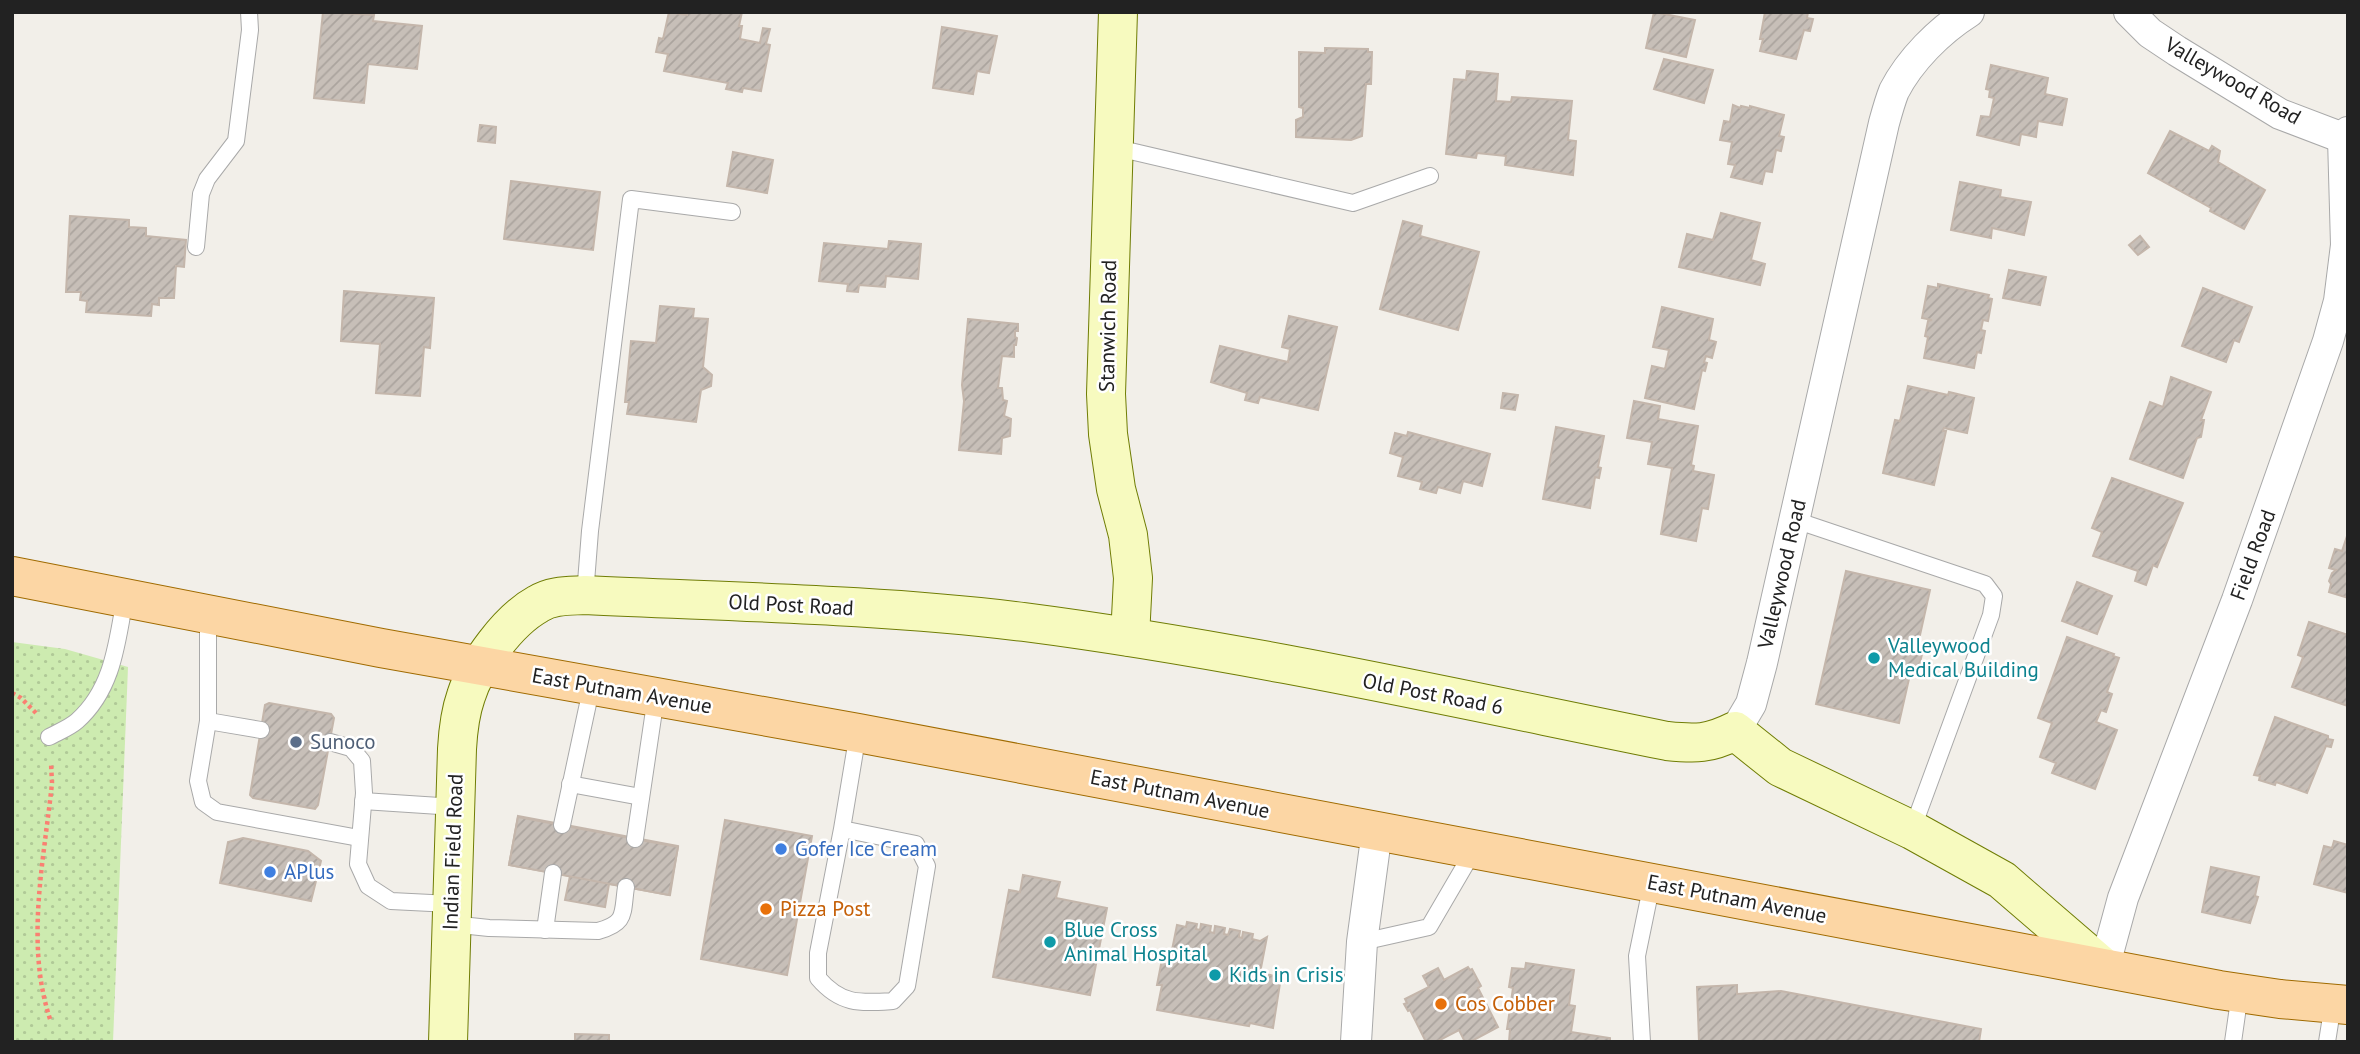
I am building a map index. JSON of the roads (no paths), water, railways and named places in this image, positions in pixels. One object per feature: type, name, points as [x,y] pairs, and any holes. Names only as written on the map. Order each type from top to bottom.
[{"type":"main road","name":"East Putnam Avenue","points":[[12,576],[2104,968],[2240,993],[2340,1004]]},
{"type":"street","name":"Stanwich Road","points":[[1118,12],[1106,394],[1115,489],[1128,534],[1132,567],[1130,637]]},
{"type":"street","name":"Valleywood Road","points":[[1735,731],[1751,704],[1887,112],[1894,92],[1911,66],[1942,33],[1969,12]]},
{"type":"street","name":"Valleywood Road","points":[[2129,12],[2150,33],[2280,114],[2345,135]]},
{"type":"street","name":"Field Road","points":[[2104,968],[2123,898],[2237,600],[2328,341],[2339,301],[2346,245],[2345,135]]},
{"type":"street","name":"Old Post Road","points":[[481,666],[502,636],[539,603],[556,597],[585,595],[930,612],[1130,637]]},
{"type":"street","name":"Old Post Road 6","points":[[1130,637],[1250,658],[1667,741],[1698,744],[1717,740],[1735,731]]},
{"type":"street","name":"Indian Field Road","points":[[447,1042],[458,728],[466,695],[481,666]]},
{"type":"street","points":[[1735,731],[1780,767],[1912,830],[2002,880],[2104,968]]},
{"type":"street","points":[[1356,1042],[1362,942],[1377,831]]},
{"type":"lane","points":[[196,247],[201,194],[207,179],[236,141],[250,30],[249,12]]},
{"type":"lane","points":[[1113,147],[1353,203],[1430,176]]},
{"type":"lane","points":[[585,595],[631,199],[732,212]]},
{"type":"lane","points":[[1795,520],[1985,583],[1994,596],[1991,615],[1912,830]]},
{"type":"lane","points":[[49,737],[75,723],[91,707],[104,687],[116,648],[125,598]]},
{"type":"lane","points":[[208,613],[208,720],[198,781],[203,802],[217,812],[359,838]]},
{"type":"lane","points":[[562,825],[592,685]]},
{"type":"lane","points":[[635,839],[656,697]]},
{"type":"lane","points":[[208,720],[261,730]]},
{"type":"lane","points":[[842,829],[916,844],[927,866],[907,986],[893,1001],[862,1003],[832,994],[818,978],[818,953],[858,733]]},
{"type":"lane","points":[[330,742],[351,748],[362,761],[363,801],[358,864],[368,886],[391,901],[545,930],[598,931],[614,927],[621,919],[626,887]]},
{"type":"lane","points":[[570,784],[641,797]]},
{"type":"lane","points":[[363,801],[455,807]]},
{"type":"lane","points":[[1362,942],[1429,927],[1475,849]]},
{"type":"lane","points":[[545,930],[553,873]]},
{"type":"lane","points":[[1642,1042],[1637,956],[1652,883]]},
{"type":"lane","points":[[2234,1042],[2240,993]]},
{"type":"lane","points":[[2327,1042],[2340,1004]]},
{"type":"place","name":"Valleywood Medical Building","points":[[1874,658]]},
{"type":"place","name":"Sunoco","points":[[296,742]]},
{"type":"place","name":"Gofer Ice Cream","points":[[781,849]]},
{"type":"place","name":"APlus","points":[[270,872]]},
{"type":"place","name":"Pizza Post","points":[[766,909]]},
{"type":"place","name":"Blue Cross Animal Hospital","points":[[1050,942]]},
{"type":"place","name":"Kids in Crisis","points":[[1215,975]]},
{"type":"place","name":"Cos Cobber","points":[[1441,1004]]}]
